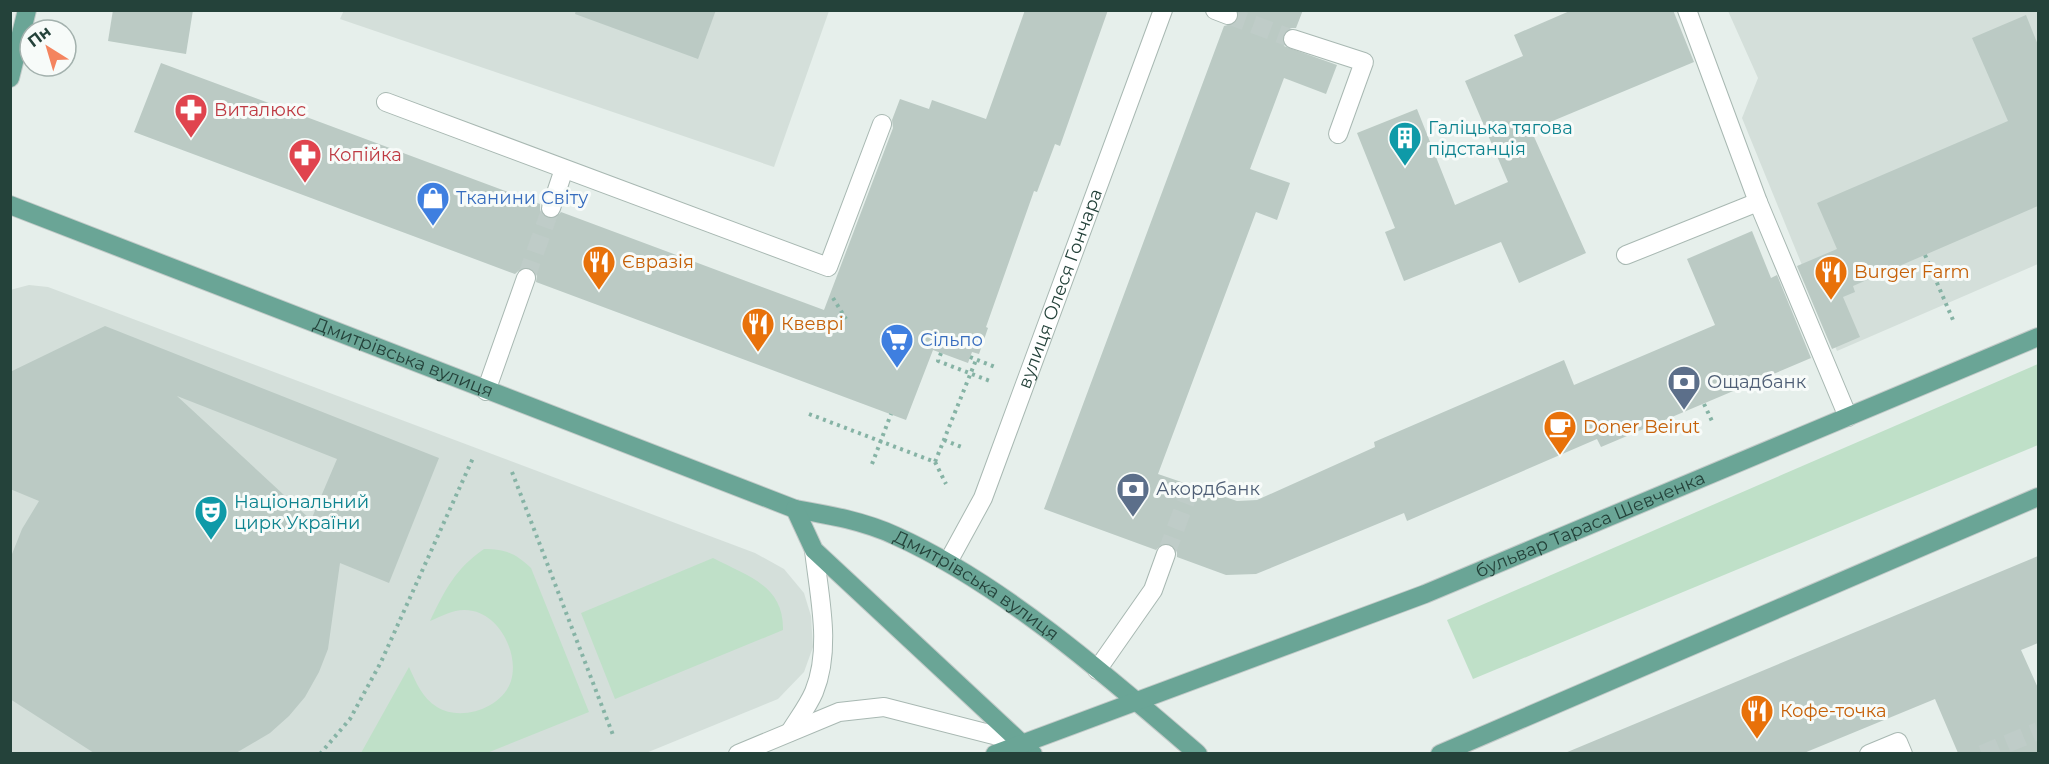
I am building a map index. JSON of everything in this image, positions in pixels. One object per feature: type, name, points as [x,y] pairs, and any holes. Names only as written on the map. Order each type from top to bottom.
[{"type":"main road","points":[[10,78],[27,10]]},
{"type":"main road","name":"Дмитрівська вулиця","points":[[10,205],[795,509],[848,519],[885,532],[948,562],[1020,611],[1136,701],[1198,753]]},
{"type":"main road","name":"бульвар Тараса Шевченка","points":[[995,753],[1027,748],[1136,701],[1425,594],[2038,337]]},
{"type":"main road","points":[[1440,753],[2038,497]]},
{"type":"main road","points":[[795,509],[814,550],[1027,748]]},
{"type":"main road","points":[[1481,753],[1486,733]]},
{"type":"street","name":"вулиця Олеся Гончара","points":[[948,562],[987,487],[1163,10]]},
{"type":"street","points":[[1687,10],[1758,202],[1848,417]]},
{"type":"street","points":[[1293,39],[1364,62],[1338,134]]},
{"type":"street","points":[[387,102],[828,267],[882,124]]},
{"type":"street","points":[[551,208],[564,170]]},
{"type":"street","points":[[1626,255],[1758,202]]},
{"type":"street","points":[[486,391],[525,278]]},
{"type":"street","points":[[790,732],[814,693],[823,658],[822,621],[814,550]]},
{"type":"street","points":[[1097,670],[1153,590],[1166,554]]},
{"type":"street","points":[[738,753],[839,712],[884,707],[1027,748]]},
{"type":"street","points":[[1869,753],[1898,742],[1903,753]]},
{"type":"path","points":[[1925,255],[1953,320]]},
{"type":"path","points":[[833,298],[846,319]]},
{"type":"path","points":[[941,353],[938,361],[990,381]]},
{"type":"path","points":[[970,357],[995,367]]},
{"type":"path","points":[[935,462],[976,360]]},
{"type":"path","points":[[1704,404],[1712,421]]},
{"type":"path","points":[[809,414],[935,462],[946,484]]},
{"type":"path","points":[[872,464],[891,414]]},
{"type":"path","points":[[944,440],[964,448]]},
{"type":"path","points":[[320,753],[350,719],[381,662],[473,458]]},
{"type":"path","points":[[512,472],[614,735]]},
{"type":"shaded area","points":[[344,10],[829,11],[774,167],[340,19]]},
{"type":"shaded area","points":[[1728,11],[2038,11],[2038,264],[1837,351],[1742,118],[1758,78]]},
{"type":"shaded area","points":[[29,285],[48,287],[755,553],[784,569],[804,593],[811,616],[813,647],[804,672],[778,699],[646,753],[11,754],[10,290]]},
{"type":"green space","points":[[2038,364],[2038,445],[1473,679],[1447,620]]},
{"type":"green space","points":[[484,549],[509,553],[531,568],[589,712],[487,753],[361,753],[409,667],[427,699],[447,711],[457,713],[480,710],[499,699],[506,690],[513,671],[510,649],[506,638],[492,621],[473,611],[462,610],[430,621],[458,572]]},
{"type":"green space","points":[[713,558],[750,577],[770,592],[782,615],[783,630],[615,699],[581,613]]},
{"type":"building","points":[[113,10],[193,10],[186,54],[108,41]]},
{"type":"building","points":[[576,10],[716,10],[698,59],[575,14]]},
{"type":"building","points":[[1025,10],[1108,10],[1060,146],[1055,144],[1037,192],[1034,191],[986,327],[988,328],[979,354],[972,352],[968,363],[933,350],[906,420],[536,282],[537,275],[530,268],[523,267],[515,274],[134,132],[161,63],[540,204],[540,211],[547,218],[554,219],[561,212],[824,310],[893,128],[892,120],[900,99],[929,109],[932,100],[986,119]]},
{"type":"building","points":[[1238,10],[1303,10],[1296,28],[1290,28],[1283,35],[1284,46],[1337,65],[1326,94],[1284,78],[1250,169],[1290,183],[1277,220],[1256,212],[1158,474],[1237,501],[1257,500],[1375,447],[1374,442],[1564,360],[1574,385],[1715,325],[1687,259],[1752,231],[1771,278],[1777,275],[1811,358],[1601,447],[1597,439],[1407,521],[1404,513],[1256,574],[1226,575],[1177,557],[1177,551],[1170,544],[1163,543],[1156,550],[1044,509],[1224,26],[1235,23],[1239,18]]},
{"type":"building","points":[[1572,10],[1673,10],[1694,62],[1531,130],[1586,253],[1519,283],[1501,242],[1404,281],[1385,232],[1395,228],[1357,133],[1417,109],[1455,205],[1508,182],[1465,81],[1523,56],[1514,35]]},
{"type":"building","points":[[2026,15],[2038,45],[2038,206],[1853,286],[1855,292],[1843,297],[1860,337],[1832,349],[1797,266],[1837,249],[1817,203],[2008,121],[1972,38]]},
{"type":"building","name":"Національний цирк України","points":[[105,326],[439,458],[389,583],[340,563],[328,649],[319,672],[305,697],[270,733],[236,753],[94,753],[10,699],[10,559],[22,529],[39,501],[10,489],[10,372]],"holes":[[[177,396],[337,459],[311,520]]]},
{"type":"building","points":[[2038,556],[2038,643],[2021,650],[2038,688],[2038,753],[1958,753],[1935,699],[1804,753],[1565,753]]},
{"type":"tunnel","points":[[1228,15],[1293,39]]},
{"type":"tunnel","points":[[526,278],[551,208]]},
{"type":"tunnel","points":[[1166,554],[1192,485]]},
{"type":"tunnel","points":[[1982,754],[2038,731]]},
{"type":"place","name":"Виталюкс","points":[[191,139]]},
{"type":"place","name":"Галiцька тягова пiдстанцiя","points":[[1405,167]]},
{"type":"place","name":"Копійка","points":[[305,184]]},
{"type":"place","name":"Тканини Світу","points":[[433,227]]},
{"type":"place","name":"Євразія","points":[[599,291]]},
{"type":"place","name":"Burger Farm","points":[[1831,301]]},
{"type":"place","name":"Квеврі","points":[[758,353]]},
{"type":"place","name":"Сільпо","points":[[897,369]]},
{"type":"place","name":"Ощадбанк","points":[[1684,411]]},
{"type":"place","name":"Doner Beirut","points":[[1560,456]]},
{"type":"place","name":"Акордбанк","points":[[1133,518]]},
{"type":"place","name":"Національний цирк України","points":[[211,541]]},
{"type":"place","name":"Кофе-точка","points":[[1757,740]]}]
